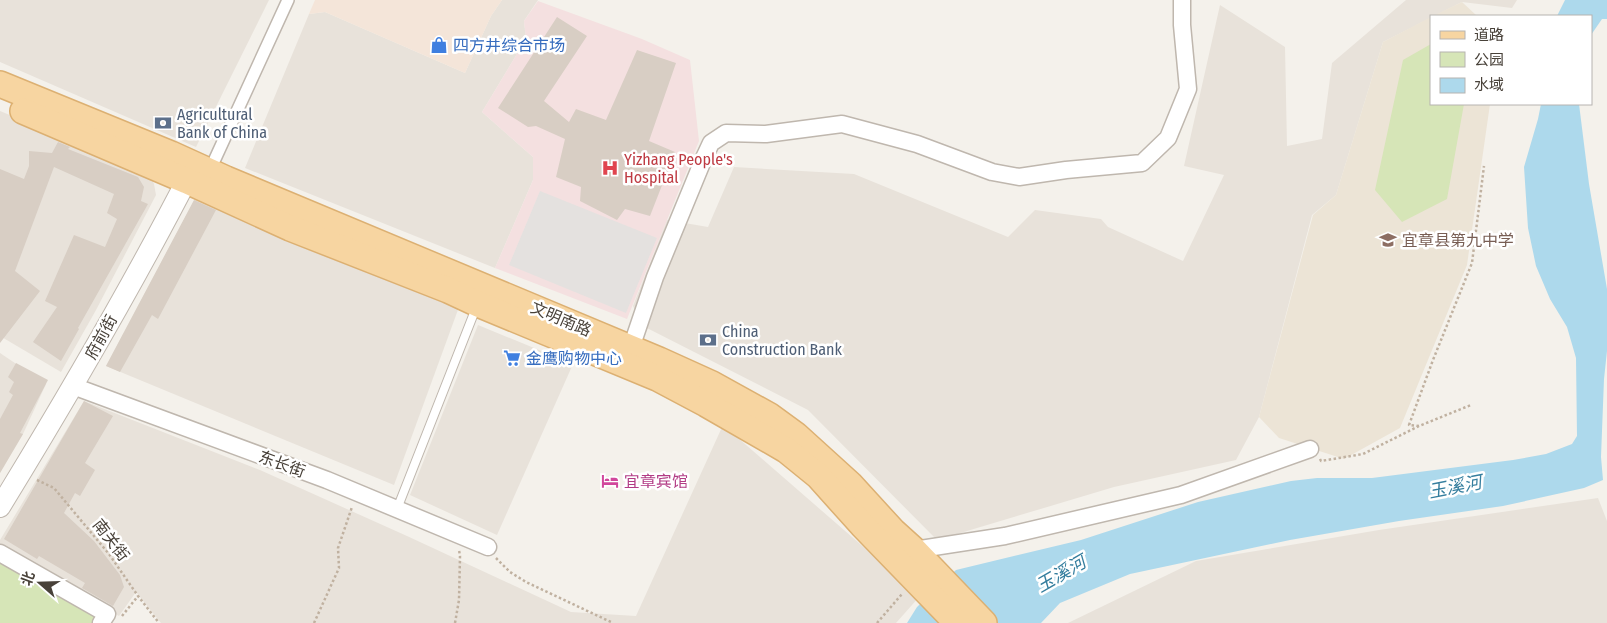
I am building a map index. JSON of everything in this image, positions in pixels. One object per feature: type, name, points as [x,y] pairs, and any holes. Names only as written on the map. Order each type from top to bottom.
[{"type":"main road","points":[[0,84],[199,168]]},
{"type":"main road","points":[[0,102],[199,168]]},
{"type":"main road","name":"文明南路","points":[[199,168],[481,296],[630,348],[712,384],[770,416],[796,436],[850,484],[893,531],[914,550],[931,583]]},
{"type":"main road","points":[[481,296],[657,378],[786,450],[818,476],[862,525],[931,583],[984,623]]},
{"type":"main road","points":[[931,583],[957,623]]},
{"type":"street","points":[[199,168],[288,0]]},
{"type":"street","points":[[630,348],[655,277],[704,158],[711,143],[726,133],[766,134],[842,124],[917,144],[992,172],[1019,177],[1066,170],[1142,163],[1168,138],[1188,89],[1182,25],[1182,0]]},
{"type":"street","name":"府前街","points":[[0,507],[73,386],[199,168]]},
{"type":"street","name":"东长街","points":[[73,386],[358,493],[488,547]]},
{"type":"street","points":[[914,550],[1005,536],[1181,495],[1310,448]]},
{"type":"street","points":[[0,553],[104,619]]},
{"type":"lane","points":[[397,510],[481,296]]},
{"type":"path","points":[[1418,426],[1408,425],[1472,263],[1484,166]]},
{"type":"path","points":[[1310,448],[1321,461],[1363,454],[1418,426],[1472,405]]},
{"type":"path","name":"南关街","points":[[37,480],[54,488],[109,554],[159,623]]},
{"type":"path","points":[[314,623],[339,568],[338,548],[358,493]]},
{"type":"path","points":[[455,533],[460,556],[459,600],[455,623]]},
{"type":"path","points":[[488,547],[498,561],[510,572],[526,582],[614,623]]},
{"type":"path","points":[[104,619],[120,618],[138,596]]},
{"type":"shaded area","points":[[0,0],[269,0],[196,147],[0,62]]},
{"type":"shaded area","name":"四方井综合市场","points":[[315,0],[502,0],[491,16],[465,73],[325,12],[309,14]]},
{"type":"shaded area","points":[[502,0],[538,0],[524,21],[526,39],[482,112],[533,157],[533,180],[495,268],[245,168],[309,14],[325,12],[465,73],[491,16]]},
{"type":"shaded area","points":[[1406,0],[1517,0],[1512,8],[1462,2],[1436,15],[1430,15],[1430,18],[1383,42],[1336,195],[1312,215],[1259,417],[1236,460],[1114,487],[937,540],[808,410],[643,326],[633,306],[667,220],[708,227],[734,167],[854,174],[1008,237],[1035,210],[1101,219],[1108,227],[1183,261],[1224,175],[1184,166],[1220,5],[1285,47],[1287,146],[1322,139],[1332,63]]},
{"type":"shaded area","name":"Yizhang People's Hospital","points":[[538,1],[642,39],[690,60],[699,141],[627,319],[495,268],[533,180],[533,157],[482,112],[526,39],[524,21]]},
{"type":"shaded area","points":[[1462,2],[1476,15],[1435,15]]},
{"type":"shaded area","name":"宜章县第九中学","points":[[1430,18],[1430,105],[1490,105],[1467,265],[1400,428],[1344,459],[1279,438],[1259,417],[1313,215],[1336,195],[1383,42]]},
{"type":"shaded area","points":[[0,111],[150,173],[154,184],[156,195],[96,310],[61,372],[0,336]]},
{"type":"shaded area","points":[[540,191],[657,238],[626,313],[509,265]]},
{"type":"shaded area","points":[[195,199],[459,307],[394,485],[106,366]]},
{"type":"shaded area","points":[[478,325],[573,364],[497,535],[410,495]]},
{"type":"shaded area","points":[[0,353],[46,384],[23,434],[0,473]]},
{"type":"shaded area","points":[[84,401],[260,470],[571,612],[636,616],[723,425],[920,596],[896,623],[161,623],[136,592],[119,616],[0,546],[0,540]]},
{"type":"shaded area","points":[[1598,498],[1607,521],[1607,623],[1068,623],[1196,561],[1379,530]]},
{"type":"green space","points":[[1430,45],[1430,105],[1464,105],[1447,199],[1402,222],[1375,190],[1403,60]]},
{"type":"green space","points":[[0,561],[97,614],[92,623],[0,623]]},
{"type":"water","points":[[1565,0],[1607,0],[1607,19],[1602,19],[1592,34],[1592,15],[1558,15]]},
{"type":"water","name":"玉溪河","points":[[1541,105],[1579,105],[1589,184],[1607,289],[1607,351],[1601,457],[1603,480],[1584,488],[1503,506],[1399,521],[1290,540],[1130,574],[1060,603],[1041,623],[907,623],[917,607],[956,570],[1081,540],[1198,502],[1291,481],[1317,478],[1372,478],[1513,460],[1546,454],[1572,444],[1577,436],[1576,358],[1567,327],[1550,299],[1536,266],[1528,228],[1524,167]]},
{"type":"building","points":[[557,17],[587,36],[544,101],[569,122],[576,109],[606,120],[637,50],[676,63],[649,141],[675,152],[650,216],[625,209],[617,220],[580,201],[581,187],[556,177],[565,139],[536,126],[528,127],[498,108]]},
{"type":"building","points":[[58,142],[70,147],[68,149],[138,177],[144,187],[141,201],[148,204],[61,361],[33,342],[57,307],[45,301],[74,235],[105,247],[117,219],[107,213],[114,194],[54,167],[15,271],[40,291],[0,343],[0,169],[24,179],[29,166],[29,151],[52,153]]},
{"type":"building","points":[[194,200],[216,210],[158,319],[152,315],[120,372],[106,366]]},
{"type":"building","points":[[16,363],[48,380],[20,433],[23,434],[0,473],[0,419],[13,395],[9,392],[14,382],[8,377]]},
{"type":"building","points":[[84,401],[113,416],[85,463],[95,470],[80,496],[75,493],[64,513],[94,541],[120,575],[124,587],[113,606],[82,588],[85,583],[39,556],[37,559],[4,539]]},
{"type":"place","name":"四方井综合市场","points":[[439,45]]},
{"type":"place","name":"Agricultural Bank of China","points":[[163,123]]},
{"type":"place","name":"Yizhang People's Hospital","points":[[610,168]]},
{"type":"place","name":"宜章县第九中学","points":[[1388,240]]},
{"type":"place","name":"China Construction Bank","points":[[708,340]]},
{"type":"place","name":"金鹰购物中心","points":[[512,358]]},
{"type":"place","name":"宜章宾馆","points":[[610,481]]}]
